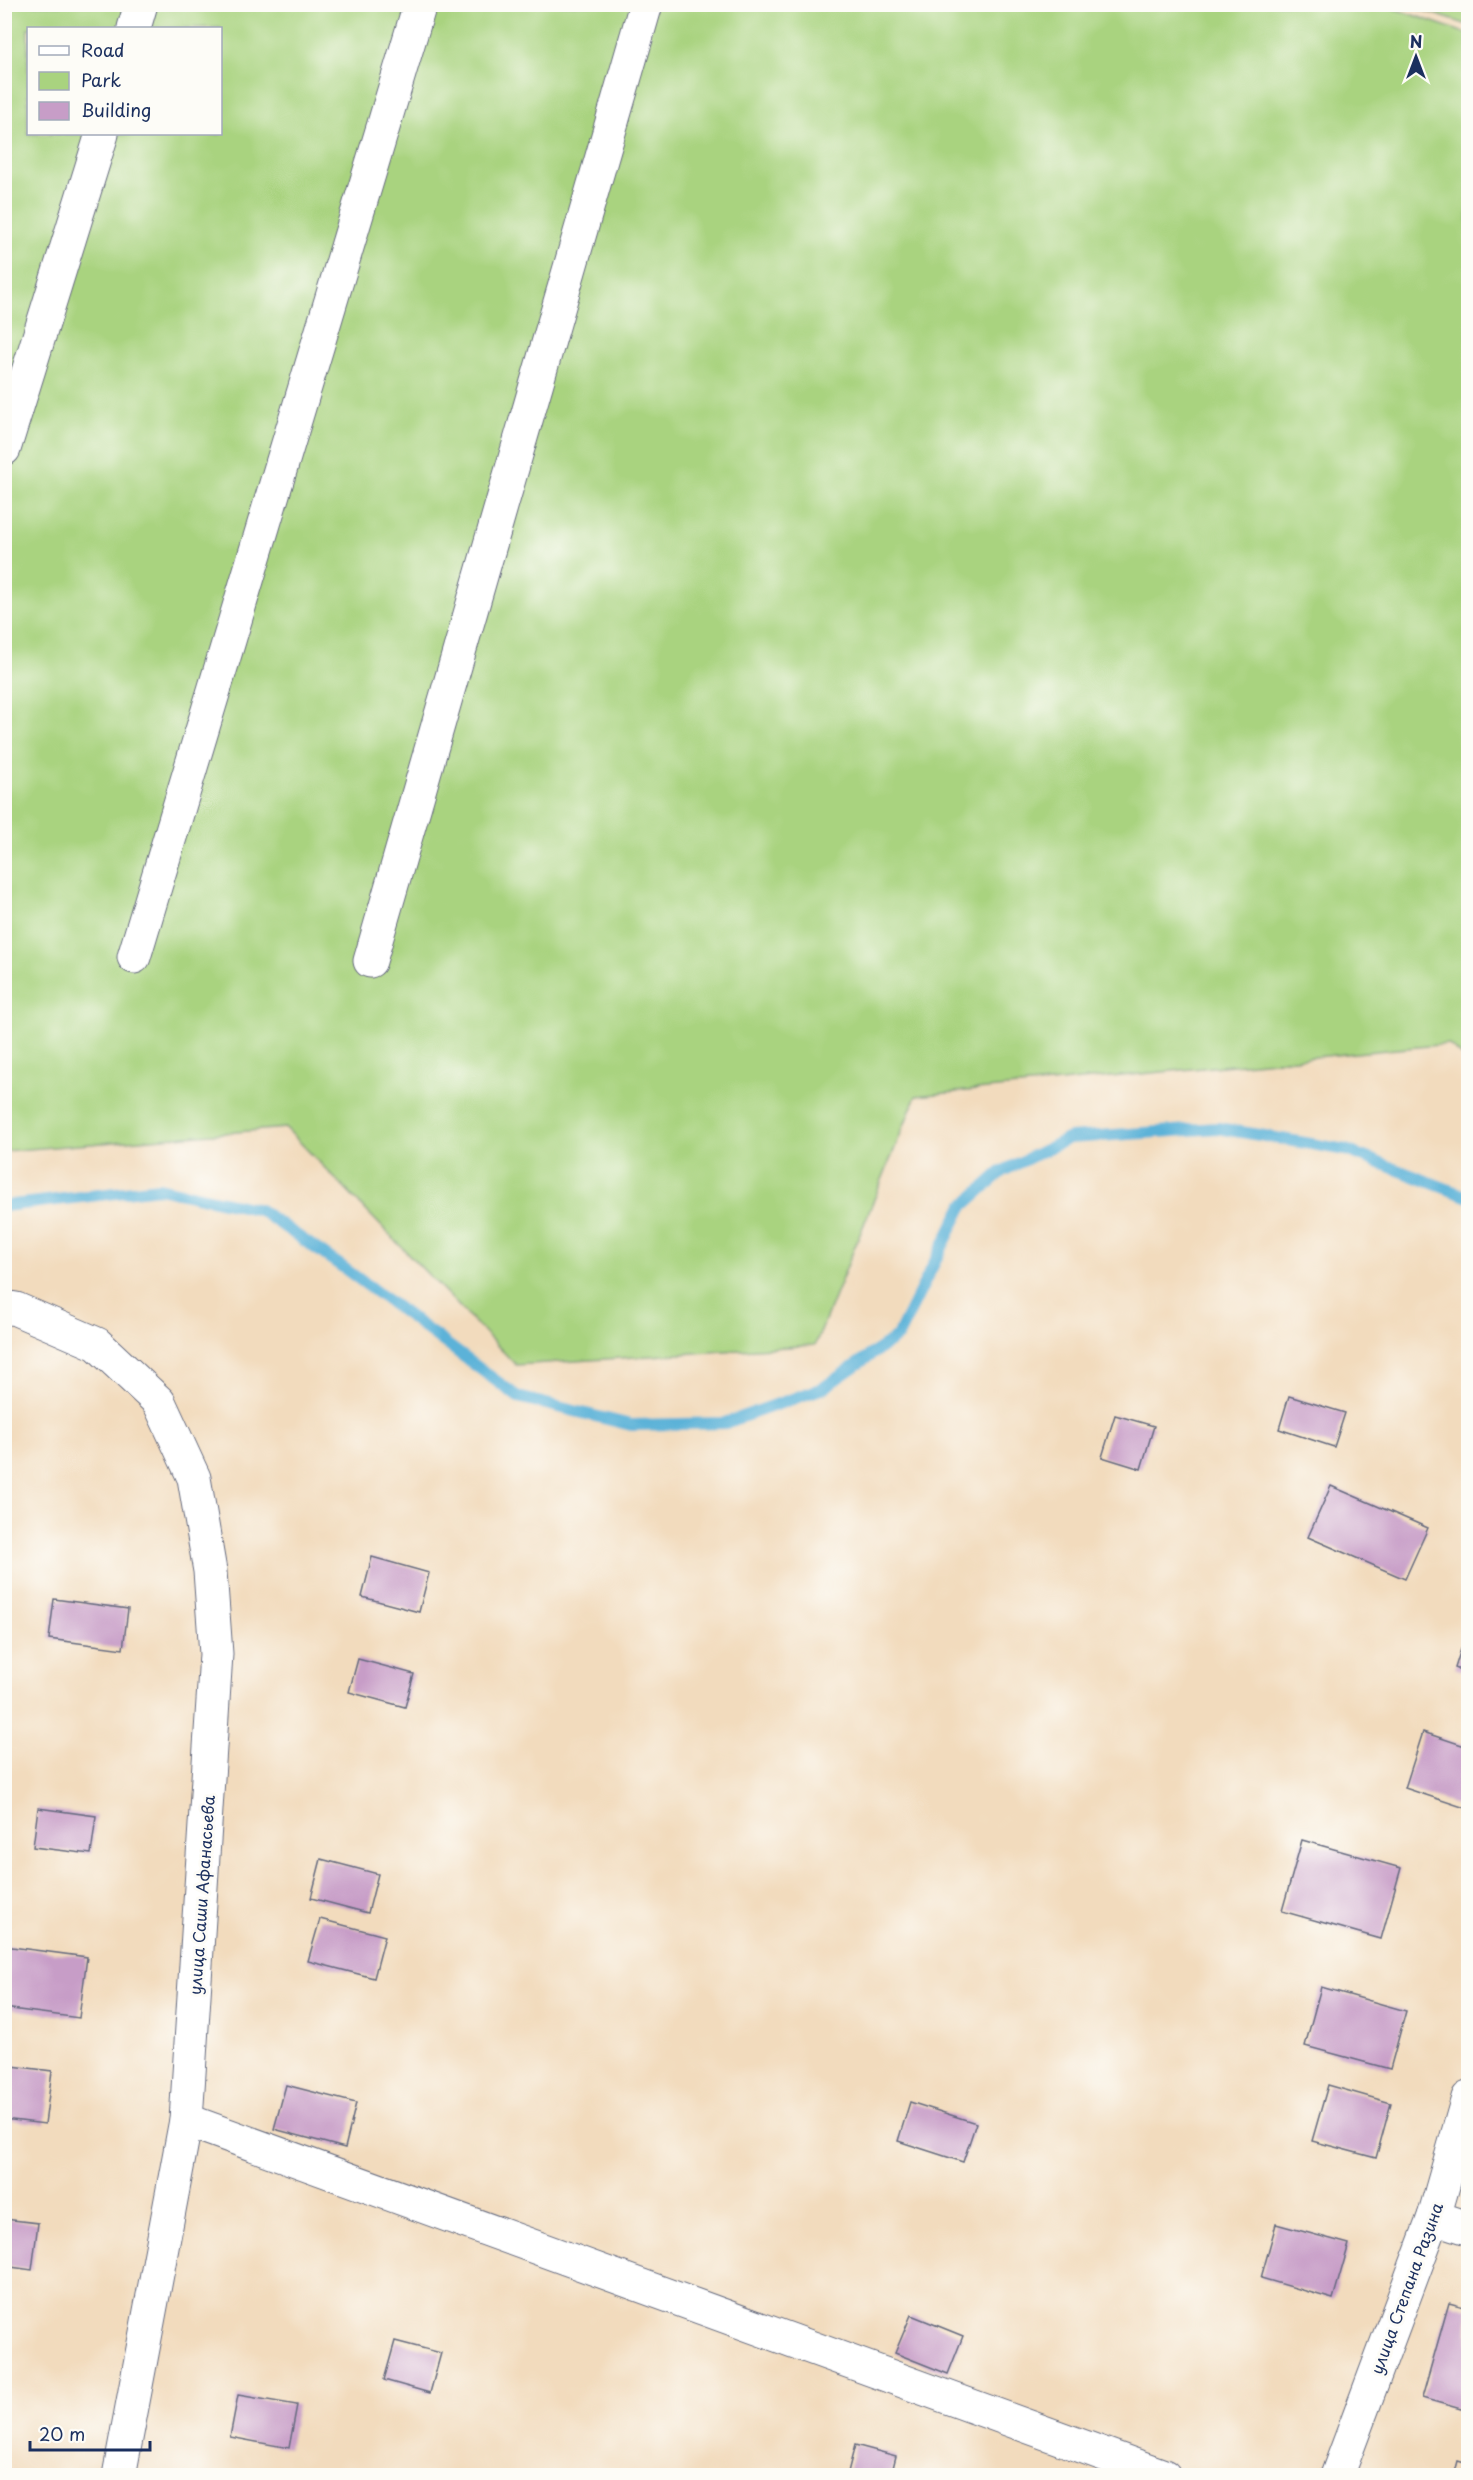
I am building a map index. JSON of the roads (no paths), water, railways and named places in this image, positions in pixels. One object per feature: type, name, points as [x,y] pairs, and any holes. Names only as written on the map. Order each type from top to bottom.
[{"type":"street","points":[[134,27],[141,4]]},
{"type":"street","points":[[134,957],[420,4]]},
{"type":"street","points":[[370,961],[646,4]]},
{"type":"street","points":[[4,449],[102,135]]},
{"type":"street","name":"улица Саши Афанасьева","points":[[4,1306],[16,1309],[96,1344],[159,1402],[194,1478],[210,1570],[216,1654],[186,2120],[119,2475]]},
{"type":"street","name":"улица Степана Разина","points":[[1337,2475],[1434,2217],[1468,2098]]},
{"type":"street","points":[[186,2120],[1164,2475]]},
{"type":"street","points":[[1434,2217],[1468,2228]]},
{"type":"waterway","points":[[4,1206],[159,1188],[260,1210],[344,1268],[518,1397],[631,1425],[725,1423],[823,1388],[898,1336],[962,1207],[1001,1172],[1069,1138],[1218,1128],[1346,1150],[1468,1197]]}]
